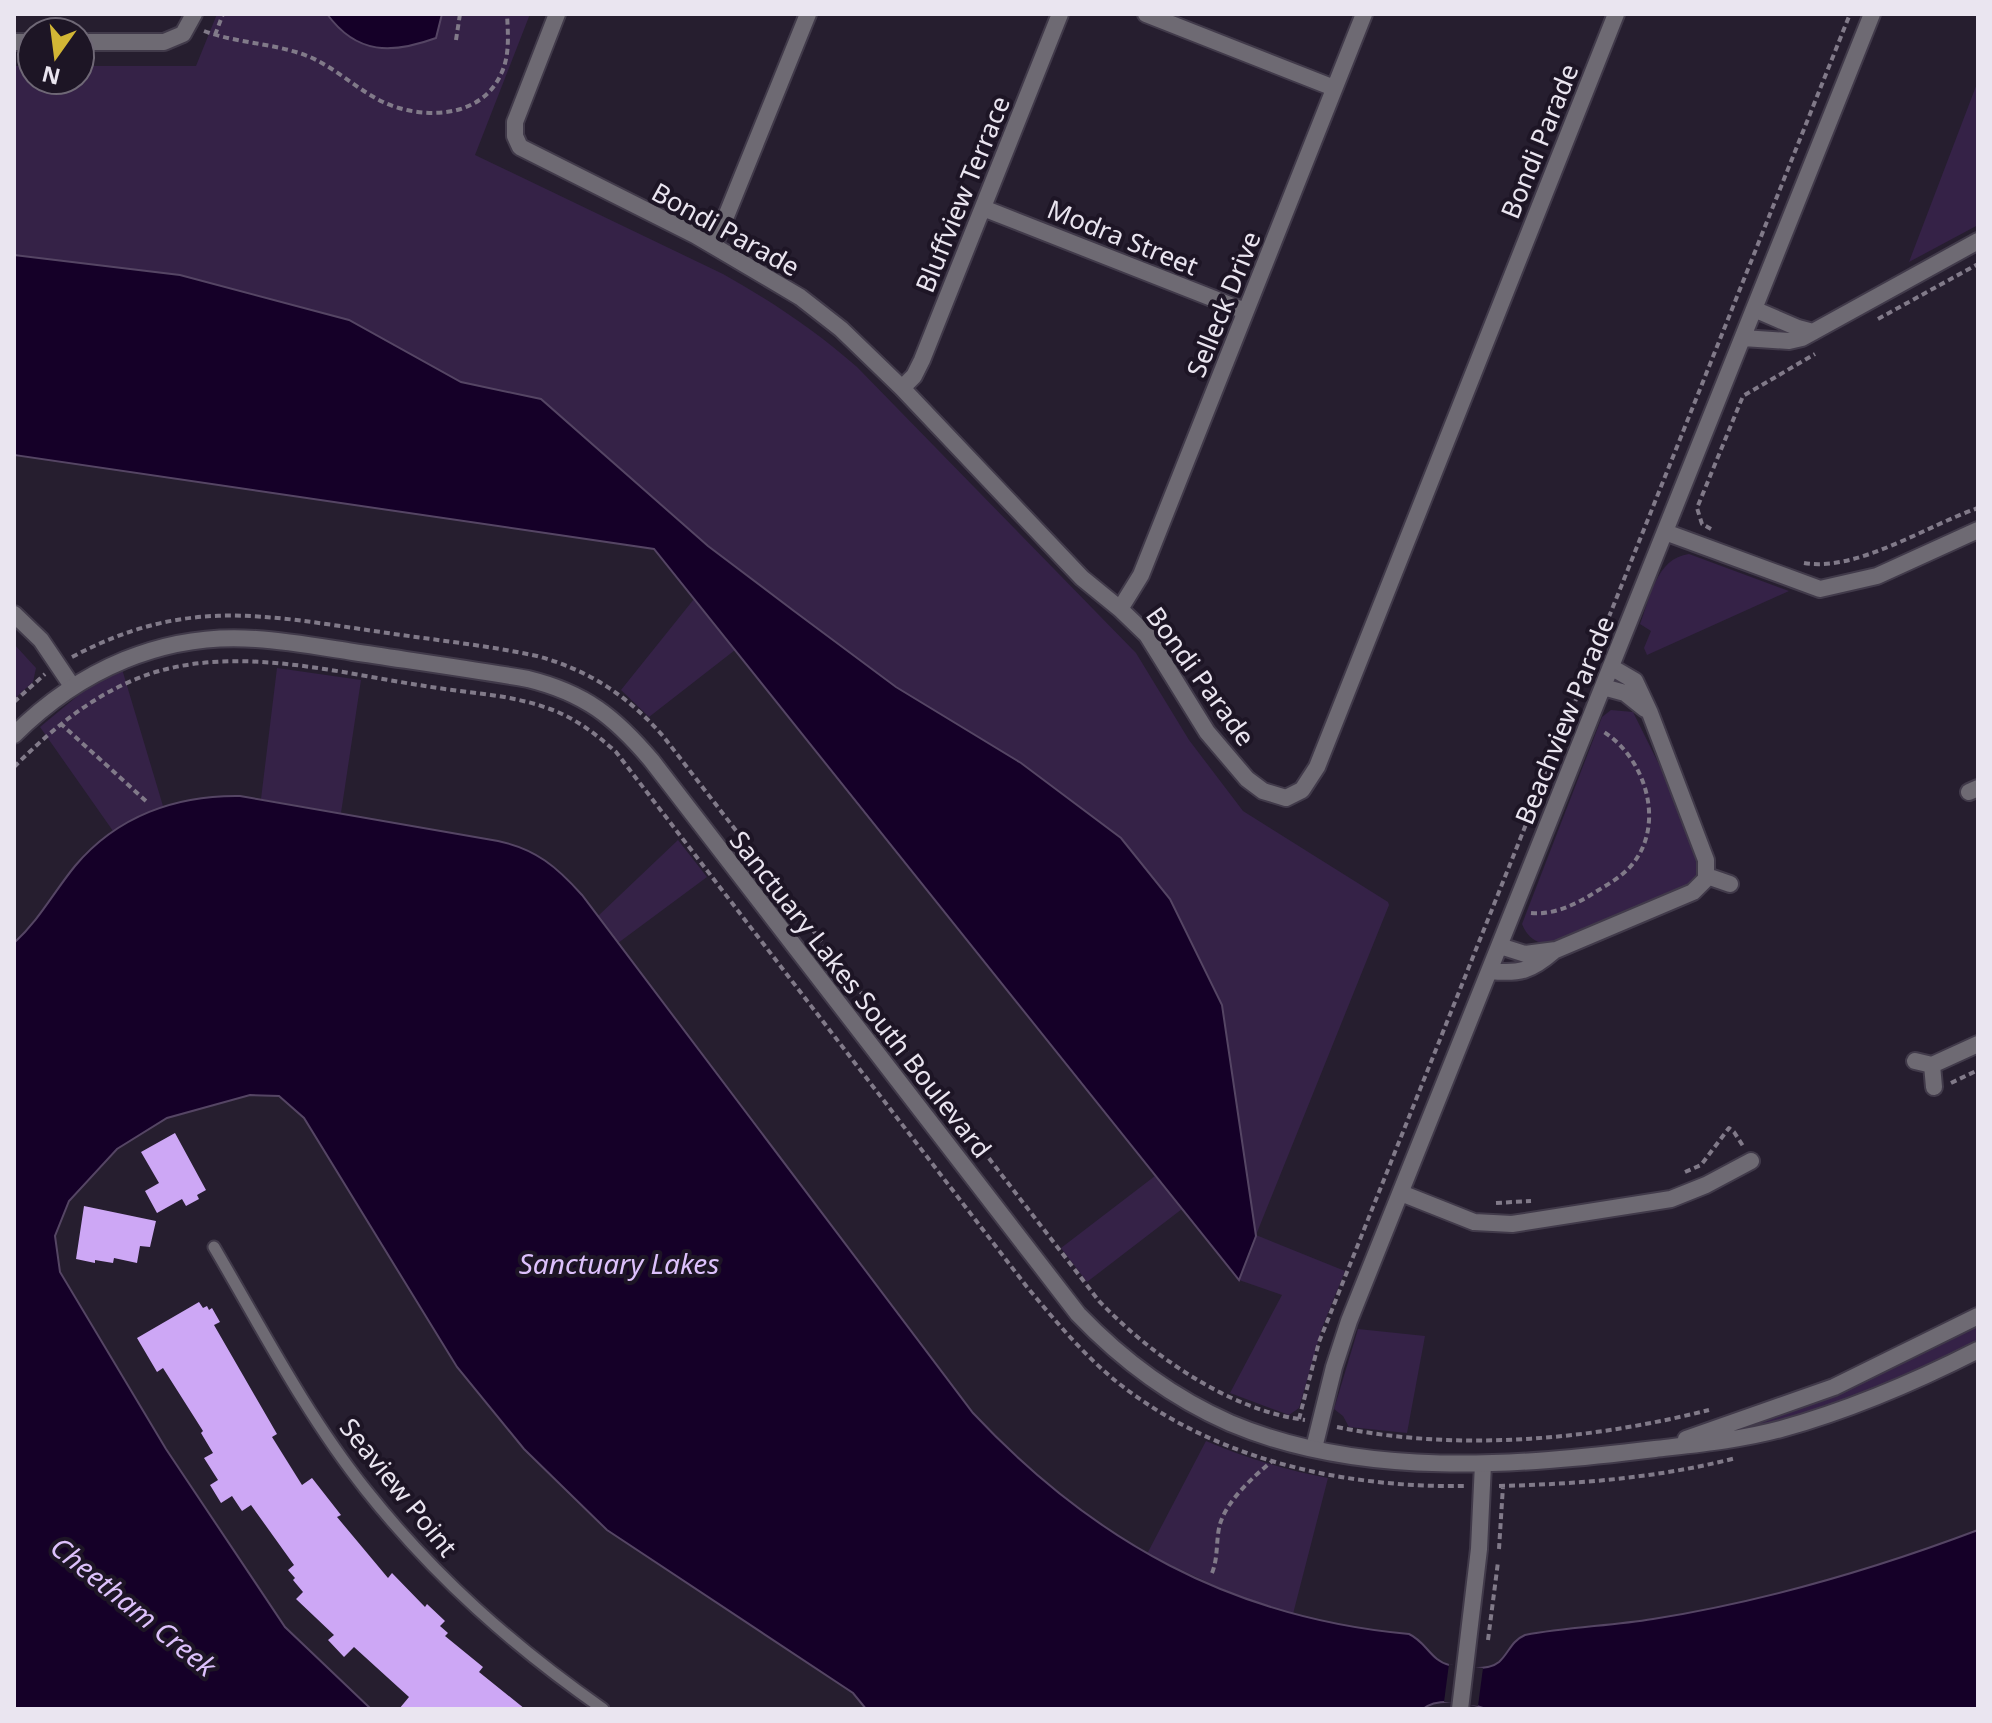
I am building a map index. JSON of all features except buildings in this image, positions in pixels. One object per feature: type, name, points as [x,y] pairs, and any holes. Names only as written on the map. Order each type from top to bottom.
[{"type":"street","name":"Bondi Parade","points":[[557,14],[517,114],[514,129],[517,142],[525,151],[714,246],[800,297],[864,350],[1082,578],[1147,635],[1207,732],[1247,779],[1263,791],[1286,798],[1302,790],[1317,767],[1616,14]]},
{"type":"street","points":[[714,246],[808,14]]},
{"type":"street","name":"Bluffview Terrace","points":[[902,388],[914,376],[922,360],[1060,14]]},
{"type":"street","points":[[1146,14],[1334,88]]},
{"type":"street","name":"Selleck Drive","points":[[1120,609],[1141,575],[1364,14]]},
{"type":"street","name":"Beachview Parade","points":[[1314,1448],[1349,1321],[1872,14]]},
{"type":"street","points":[[96,42],[164,42],[183,34],[192,20]]},
{"type":"street","name":"Modra Street","points":[[983,208],[1245,311]]},
{"type":"street","points":[[1743,338],[1789,341],[1813,332],[1978,241]]},
{"type":"street","points":[[1754,309],[1813,332]]},
{"type":"street","points":[[1665,532],[1820,589],[1877,576],[1978,530]]},
{"type":"street","points":[[14,614],[41,640],[72,686]]},
{"type":"street","name":"Sanctuary Lakes South Boulevard","points":[[14,735],[48,702],[114,663],[174,644],[221,638],[256,639],[528,679],[564,689],[598,707],[634,739],[652,761],[1059,1291],[1093,1330],[1141,1372],[1180,1398],[1252,1431],[1314,1448],[1379,1458],[1483,1464],[1552,1461],[1708,1444],[1793,1426],[1886,1393],[1978,1350]]},
{"type":"street","points":[[1500,946],[1525,954],[1556,950],[1693,892],[1707,876],[1706,860],[1650,713],[1635,681],[1611,667]]},
{"type":"street","points":[[1603,687],[1625,693],[1650,713]]},
{"type":"street","points":[[1707,876],[1730,884]]},
{"type":"street","points":[[1490,971],[1519,973],[1537,966],[1556,950]]},
{"type":"street","points":[[1915,1061],[1932,1065],[1978,1044]]},
{"type":"street","points":[[1932,1065],[1934,1087]]},
{"type":"street","points":[[1401,1193],[1474,1222],[1512,1224],[1671,1199],[1751,1161]]},
{"type":"street","name":"Sanctuary Lakes South Boulevard","points":[[1658,1448],[1834,1387],[1978,1316]]},
{"type":"street","points":[[1461,1706],[1483,1464]]},
{"type":"lane","name":"Seaview Point","points":[[214,1247],[305,1403],[364,1488],[398,1529],[462,1597],[509,1640],[603,1709]]},
{"type":"path","points":[[215,35],[223,14]]},
{"type":"path","points":[[456,40],[460,14]]},
{"type":"path","points":[[192,20],[215,35],[287,49],[330,67],[385,103],[441,113],[456,112],[471,106],[496,84],[506,60],[507,14]]},
{"type":"path","points":[[1299,1419],[1319,1342],[1850,14]]},
{"type":"path","points":[[1869,324],[1978,264]]},
{"type":"path","points":[[1704,547],[1711,528],[1702,524],[1697,508],[1743,396],[1815,354]]},
{"type":"path","points":[[1795,560],[1827,565],[1851,561],[1978,508]]},
{"type":"path","points":[[14,702],[58,665],[100,643],[155,624],[199,615],[250,614],[537,656],[574,667],[614,689],[663,736],[1099,1301],[1148,1347],[1201,1382],[1249,1403],[1299,1419],[1407,1436],[1509,1439],[1613,1430],[1715,1409]]},
{"type":"path","points":[[14,767],[60,723],[106,693],[159,672],[213,662],[241,661],[509,698],[552,709],[590,730],[616,752],[1059,1326],[1100,1368],[1163,1415],[1223,1445],[1271,1462],[1340,1476],[1397,1483],[1483,1486],[1557,1484],[1630,1478],[1741,1457]]},
{"type":"path","points":[[1514,910],[1548,913],[1576,904],[1630,866],[1646,832],[1649,808],[1645,784],[1634,759],[1616,740],[1570,714]]},
{"type":"path","points":[[60,723],[146,801]]},
{"type":"path","points":[[1934,1087],[1947,1085],[1978,1070]]},
{"type":"path","points":[[1681,1174],[1701,1165],[1729,1128],[1751,1161]]},
{"type":"path","points":[[1389,1167],[1408,1175]]},
{"type":"path","points":[[1491,1203],[1535,1201]]},
{"type":"path","points":[[1212,1573],[1217,1560],[1220,1524],[1235,1500],[1271,1462]]},
{"type":"shaded area","points":[[217,14],[530,14],[475,155],[723,274],[792,317],[841,353],[1136,653],[1189,740],[1243,811],[1388,902],[1256,1235],[1345,1271],[1322,1328],[1299,1408],[1289,1415],[1230,1393],[1282,1295],[1239,1280],[1182,1209],[1087,1282],[1061,1248],[1155,1176],[735,650],[649,717],[621,690],[694,599],[654,549],[14,455],[14,66],[16,96],[96,96],[96,66],[196,66]]},
{"type":"shaded area","points":[[1978,81],[1978,225],[1909,262]]},
{"type":"shaded area","points":[[1689,554],[1789,591],[1647,655],[1644,648],[1651,631],[1640,624],[1651,592],[1669,563]]},
{"type":"shaded area","points":[[14,644],[36,668],[33,682],[14,699]]},
{"type":"shaded area","points":[[277,668],[361,680],[341,813],[261,799]]},
{"type":"shaded area","points":[[122,669],[163,806],[113,831],[40,727],[87,688]]},
{"type":"shaded area","points":[[1611,710],[1633,712],[1706,859],[1693,892],[1541,943],[1528,935],[1522,924],[1602,717]]},
{"type":"shaded area","points":[[678,840],[707,877],[618,943],[598,916]]},
{"type":"shaded area","points":[[1978,1323],[1978,1343],[1951,1356],[1840,1402],[1783,1421],[1752,1427],[1752,1424],[1852,1386]]},
{"type":"shaded area","points":[[1358,1329],[1425,1336],[1407,1433],[1349,1427],[1343,1416],[1334,1409]]},
{"type":"shaded area","points":[[1206,1441],[1266,1463],[1328,1478],[1293,1614],[1233,1594],[1147,1554]]},
{"type":"water","points":[[327,14],[442,14],[436,38],[390,48],[363,44],[350,37]]},
{"type":"water","points":[[14,255],[180,275],[349,320],[461,382],[541,399],[708,546],[896,687],[1021,763],[1121,838],[1170,899],[1222,1005],[1256,1236],[1239,1280],[654,549],[14,455]]},
{"type":"water","name":"Sanctuary Lakes","points":[[240,796],[511,844],[535,854],[564,876],[582,895],[973,1413],[1019,1459],[1067,1499],[1117,1535],[1170,1566],[1225,1591],[1283,1611],[1344,1625],[1409,1634],[1443,1662],[1477,1668],[1499,1662],[1516,1640],[1525,1635],[1653,1619],[1736,1603],[1858,1571],[1978,1530],[1978,1709],[1486,1709],[1453,1702],[1436,1703],[1423,1709],[866,1709],[853,1693],[607,1530],[524,1449],[457,1367],[304,1118],[279,1096],[250,1095],[167,1118],[117,1149],[69,1201],[55,1236],[60,1272],[166,1449],[285,1627],[371,1709],[14,1709],[14,943],[75,866],[110,834],[149,812],[171,805],[193,799]]},
{"type":"pier","points":[[1449,1664],[1483,1668],[1478,1706],[1444,1702]]},
{"type":"water label","name":"Cheetham Creek","points":[[134,1606]]}]
